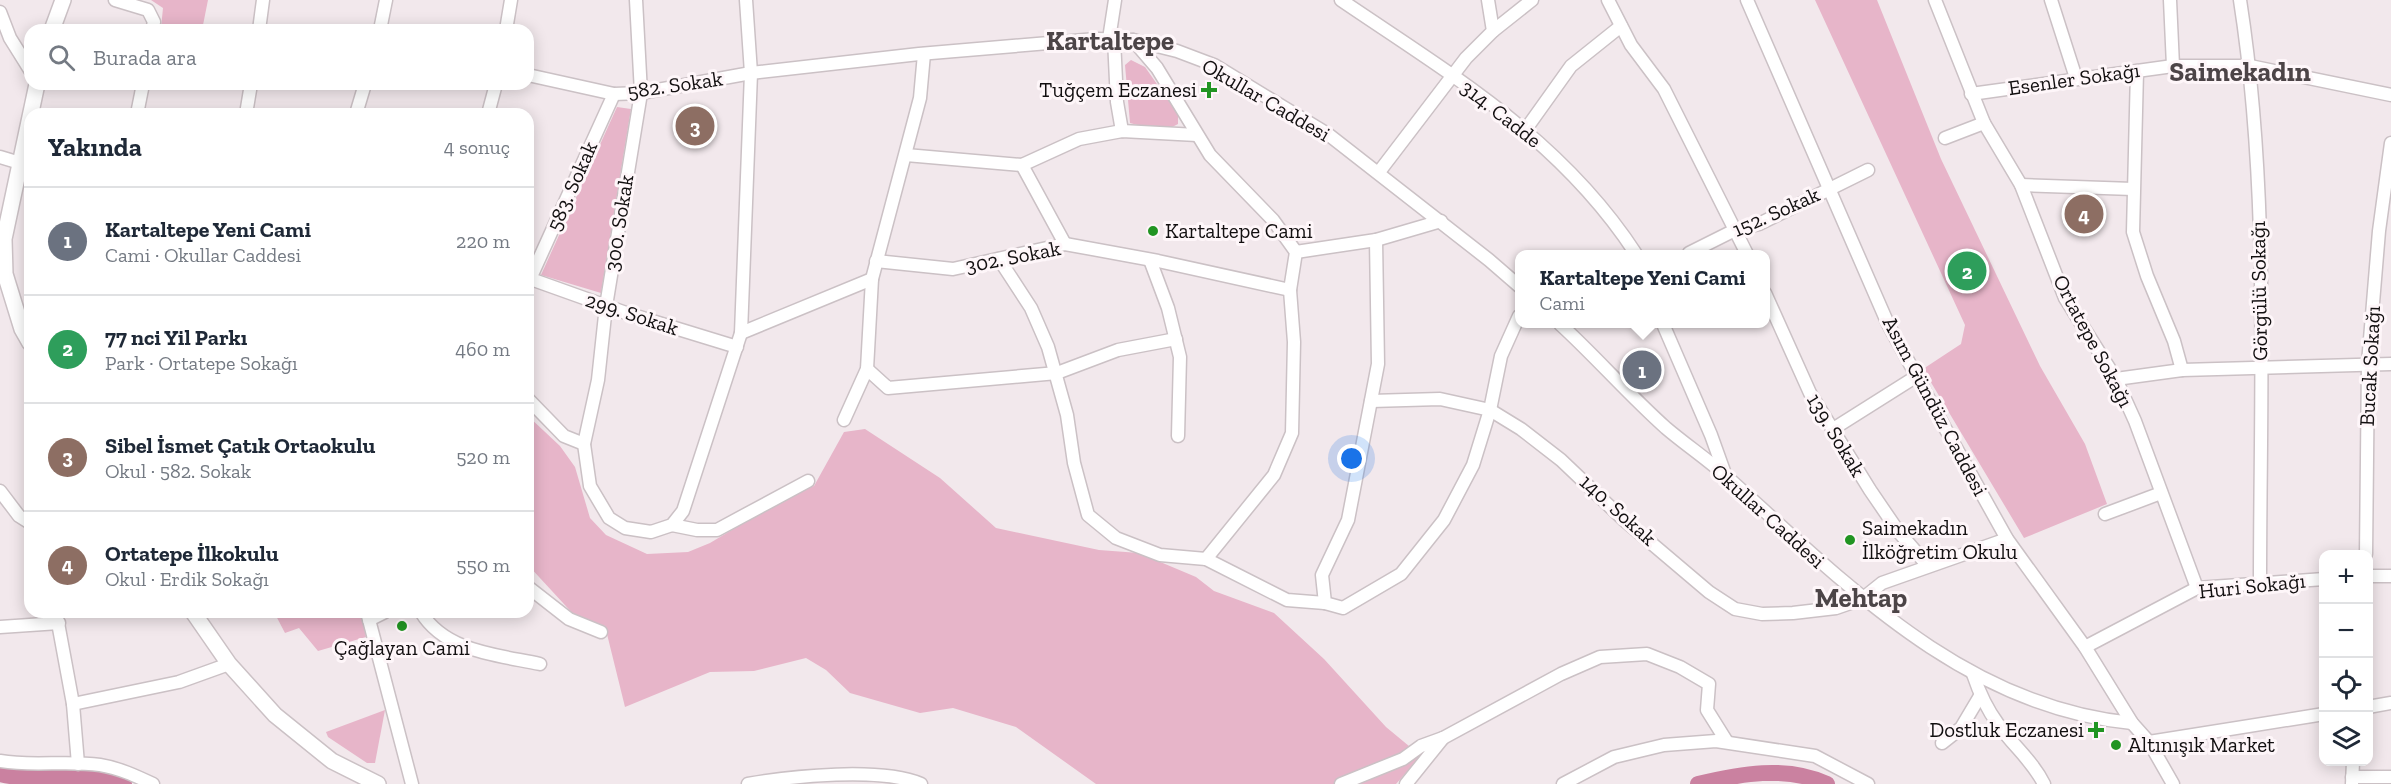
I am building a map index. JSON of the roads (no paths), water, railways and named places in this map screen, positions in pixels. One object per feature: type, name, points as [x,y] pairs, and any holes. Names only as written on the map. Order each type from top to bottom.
[{"type":"main road","points":[[54,24],[63,0]]},
{"type":"main road","points":[[32,108],[36,90]]},
{"type":"main road","points":[[24,144],[4,239],[5,274],[24,332]]},
{"type":"main road","points":[[202,618],[228,664],[275,715],[332,761],[378,784]]},
{"type":"street","points":[[114,0],[148,10],[154,24]]},
{"type":"street","points":[[260,24],[263,0]]},
{"type":"street","points":[[381,24],[386,0]]},
{"type":"street","points":[[507,24],[511,0]]},
{"type":"street","name":"300. Sokak","points":[[584,444],[598,380],[606,306],[641,93],[636,0]]},
{"type":"street","points":[[672,525],[683,511],[741,333],[751,74],[746,0]]},
{"type":"street","points":[[1115,0],[1112,39],[1117,102],[1122,131]]},
{"type":"street","name":"314. Cadde","points":[[1341,0],[1452,75],[1526,129],[1585,187],[1611,217],[1633,250]]},
{"type":"street","points":[[1488,0],[1493,31]]},
{"type":"street","points":[[1379,172],[1452,75],[1493,31],[1533,0]]},
{"type":"street","points":[[1608,0],[1631,45],[1664,89],[1745,250]]},
{"type":"street","name":"Asım Gündüz Caddesi","points":[[1747,0],[1888,324],[2007,538],[2085,647],[2132,723],[2149,742],[2171,783]]},
{"type":"street","name":"Ortatepe Sokağı","points":[[1935,0],[1971,94],[1984,123],[2021,185],[2065,297],[2116,379],[2135,421],[2197,588]]},
{"type":"street","points":[[2051,0],[2076,78]]},
{"type":"street","points":[[2170,0],[2173,66]]},
{"type":"street","name":"Görgülü Sokağı","points":[[2240,0],[2250,66],[2259,248],[2260,583]]},
{"type":"street","points":[[0,12],[10,38],[24,60]]},
{"type":"street","points":[[1526,129],[1571,66],[1622,26]]},
{"type":"street","name":"Okullar Caddesi","points":[[751,74],[924,54],[1112,39],[1133,40],[1177,51],[1214,65],[1329,135],[1441,221],[1515,283]]},
{"type":"street","points":[[1133,40],[1157,68],[1210,155],[1273,220],[1296,252],[1290,290],[1294,342],[1292,433],[1274,475],[1206,559]]},
{"type":"street","points":[[844,420],[867,369],[872,279],[920,98],[924,54]]},
{"type":"street","name":"Esenler Sokağı","points":[[1971,94],[2173,66],[2250,66],[2391,95]]},
{"type":"street","points":[[2137,71],[2133,232],[2146,276],[2174,341],[2182,370]]},
{"type":"street","name":"582. Sokak","points":[[534,76],[614,93],[641,93],[751,74]]},
{"type":"street","points":[[138,108],[141,90]]},
{"type":"street","points":[[247,108],[250,90]]},
{"type":"street","points":[[358,108],[363,90]]},
{"type":"street","points":[[490,108],[494,90]]},
{"type":"street","name":"583. Sokak","points":[[534,268],[614,93]]},
{"type":"street","points":[[1945,138],[1984,123]]},
{"type":"street","points":[[906,155],[1022,165],[1079,139],[1122,131],[1197,135]]},
{"type":"street","name":"Bucak Sokağı","points":[[2366,550],[2368,363],[2379,231],[2391,143]]},
{"type":"street","points":[[0,157],[20,163]]},
{"type":"street","points":[[1022,165],[1065,244]]},
{"type":"street","name":"152. Sokak","points":[[1695,250],[1735,230],[1759,224],[1868,170]]},
{"type":"street","points":[[2021,185],[2133,189]]},
{"type":"street","points":[[1296,252],[1376,240],[1441,221]]},
{"type":"street","points":[[1325,603],[1322,575],[1348,520],[1378,364],[1376,240]]},
{"type":"street","name":"302. Sokak","points":[[876,261],[953,269],[1065,244],[1290,290]]},
{"type":"street","points":[[999,259],[1031,308],[1057,373],[1074,463],[1088,515],[1116,538],[1160,555],[1206,559],[1287,600],[1325,603],[1343,608],[1401,574],[1444,520],[1473,465],[1490,410],[1501,356],[1515,325]]},
{"type":"street","points":[[1150,260],[1180,357],[1178,436]]},
{"type":"street","points":[[741,333],[872,279]]},
{"type":"street","name":"299. Sokak","points":[[534,281],[606,306],[737,346]]},
{"type":"street","name":"139. Sokak","points":[[1770,303],[1810,393],[1881,506],[1928,566]]},
{"type":"street","name":"Okullar Caddesi","points":[[1564,328],[1666,428],[1725,475],[1805,550],[1862,599],[1915,638],[1973,674],[2067,711],[2103,720],[2132,723]]},
{"type":"street","points":[[1666,328],[1711,435],[1725,475]]},
{"type":"street","points":[[867,369],[888,388],[1057,373],[1118,350],[1176,339]]},
{"type":"street","points":[[2116,379],[2182,370],[2391,364]]},
{"type":"street","points":[[1833,429],[1917,375]]},
{"type":"street","name":"140. Sokak","points":[[1371,400],[1440,399],[1490,410],[1521,429],[1561,460],[1624,520],[1725,606],[1735,609],[1762,614],[1783,614],[1836,608],[1862,599],[1882,583],[1986,548],[2007,538]]},
{"type":"street","points":[[534,405],[564,436],[584,444],[590,486],[609,518],[625,528],[651,531],[672,525],[697,530],[717,530],[808,481]]},
{"type":"street","points":[[0,491],[24,519]]},
{"type":"street","points":[[2105,514],[2162,493]]},
{"type":"street","points":[[2373,576],[2391,576]]},
{"type":"street","name":"Huri Sokağı","points":[[2085,647],[2197,588],[2319,579]]},
{"type":"street","points":[[534,592],[568,619],[601,632]]},
{"type":"street","points":[[0,627],[51,618]]},
{"type":"street","points":[[57,618],[73,704],[78,764]]},
{"type":"street","points":[[369,618],[412,784]]},
{"type":"street","points":[[426,618],[442,637],[474,650],[540,664]]},
{"type":"street","points":[[1341,784],[1403,759],[1421,746],[1443,738],[1561,674],[1600,657],[1662,655],[1709,684],[1707,710],[1727,742]]},
{"type":"street","points":[[73,704],[179,682],[228,664]]},
{"type":"street","points":[[1973,674],[1980,696],[1999,726],[2032,764],[2044,784]]},
{"type":"street","points":[[1942,743],[1960,728],[1980,696]]},
{"type":"street","points":[[2373,706],[2391,704]]},
{"type":"street","points":[[2149,742],[2319,715]]},
{"type":"street","points":[[1406,784],[1443,738]]},
{"type":"street","points":[[1563,784],[1614,757],[1664,745],[1727,742],[1815,756],[1868,784]]},
{"type":"street","points":[[0,761],[19,765],[78,764],[119,769],[153,784]]},
{"type":"street","points":[[748,784],[776,779],[894,775],[921,784]]},
{"type":"street","points":[[2352,780],[2391,777]]},
{"type":"waterway","points":[[1698,784],[1762,773],[1795,775],[1827,784]]},
{"type":"waterway","points":[[0,774],[30,778],[93,778],[124,784]]},
{"type":"place","name":"Tuğçem Eczanesi","points":[[1209,90]]},
{"type":"place","name":"Sibel İsmet Çatık Ortaokulu","points":[[695,126]]},
{"type":"place","name":"Ortatepe İlkokulu","points":[[2084,214]]},
{"type":"place","name":"Kartaltepe Cami","points":[[1153,231]]},
{"type":"place","name":"77 nci Yil Parkı","points":[[1967,271]]},
{"type":"place","name":"Kartaltepe Yeni Cami","points":[[1642,370]]},
{"type":"place","name":"Saimekadın İlköğretim Okulu","points":[[1850,540]]},
{"type":"place","name":"Çağlayan Cami","points":[[402,626]]},
{"type":"place","name":"Dostluk Eczanesi","points":[[2096,730]]},
{"type":"place","name":"Altınışık Market","points":[[2116,745]]},
{"type":"district","name":"Kartaltepe","points":[[1110,41]]},
{"type":"district","name":"Saimekadın","points":[[2240,72]]},
{"type":"district","name":"Mehtap","points":[[1861,598]]}]
